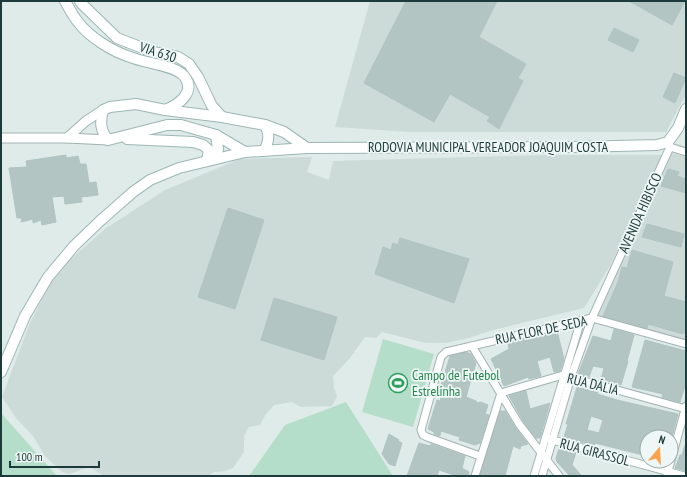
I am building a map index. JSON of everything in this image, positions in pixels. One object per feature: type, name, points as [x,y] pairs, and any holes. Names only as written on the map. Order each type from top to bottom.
[{"type":"main road","name":"VIA 630","points":[[65,1],[78,22],[100,42],[130,57],[174,69],[184,76],[187,82],[186,96],[174,107],[165,110]]},
{"type":"main road","name":"VIA 630","points":[[80,1],[118,38],[153,52],[178,57],[189,64],[198,77],[212,106],[222,117]]},
{"type":"main road","points":[[212,160],[209,150],[203,145],[194,142],[111,139],[103,134],[101,125],[103,110],[110,107],[136,104],[165,110],[222,117],[265,125],[284,132],[307,148]]},
{"type":"main road","name":"AVENIDA HIBISCO","points":[[669,145],[686,109]]},
{"type":"main road","points":[[111,139],[167,125],[174,125],[192,127],[216,134],[244,152]]},
{"type":"main road","points":[[264,151],[269,138],[265,125]]},
{"type":"main road","points":[[212,160],[218,149],[216,134]]},
{"type":"main road","name":"RODOVIA MUNICIPAL VEREADOR JOAQUIM COSTA","points":[[244,152],[307,148],[575,147],[669,145]]},
{"type":"main road","points":[[1,372],[24,316],[48,278],[74,246],[100,221],[133,192],[150,180],[179,168],[244,152]]},
{"type":"street","points":[[67,138],[86,121],[103,110]]},
{"type":"street","points":[[1,138],[111,139]]},
{"type":"street","points":[[669,145],[686,152]]},
{"type":"street","name":"AVENIDA HIBISCO","points":[[549,439],[592,318],[669,145]]},
{"type":"street","name":"RUA FLOR DE SEDA","points":[[480,456],[427,438],[422,432],[421,427],[443,354],[446,352],[592,318],[686,344]]},
{"type":"street","points":[[542,476],[563,375],[581,320]]},
{"type":"street","points":[[472,346],[519,424],[559,476]]},
{"type":"street","name":"RUA DÁLIA","points":[[501,393],[563,375],[686,408]]},
{"type":"street","points":[[475,476],[480,456],[501,393]]},
{"type":"street","points":[[668,474],[686,408]]},
{"type":"street","points":[[534,476],[541,452],[549,439]]},
{"type":"street","name":"RUA GIRASSOL","points":[[549,439],[668,474],[684,476]]},
{"type":"shaded area","points":[[370,1],[686,1],[686,94],[666,132],[410,132],[335,127]]},
{"type":"shaded area","points":[[672,153],[686,157],[686,342],[595,317]]},
{"type":"shaded area","points":[[544,155],[662,155],[610,266],[584,308],[446,343],[426,343],[382,332],[376,338],[365,337],[350,358],[333,376],[334,388],[337,396],[332,406],[301,407],[292,402],[274,405],[266,414],[260,425],[249,427],[244,436],[244,452],[233,468],[225,471],[214,472],[208,476],[104,476],[90,467],[69,474],[62,472],[45,456],[33,436],[16,418],[2,397],[30,323],[51,282],[62,267],[105,229],[165,190],[240,159],[312,157],[307,172],[329,180],[333,161]]},
{"type":"green space","name":"Campo de Futebol Estrelinha","points":[[383,339],[434,354],[413,427],[362,412]]},
{"type":"green space","points":[[346,402],[393,476],[249,476],[285,425]]},
{"type":"green space","points":[[1,413],[57,476],[1,476]]},
{"type":"building","points":[[406,1],[497,1],[479,37],[526,64],[518,78],[523,81],[499,129],[487,121],[490,117],[450,94],[434,122],[364,83]]},
{"type":"building","points":[[629,1],[685,1],[672,25]]},
{"type":"building","points":[[614,28],[639,40],[633,52],[608,40]]},
{"type":"building","points":[[674,73],[686,78],[675,103],[663,97]]},
{"type":"building","points":[[66,155],[66,158],[78,156],[80,164],[86,164],[89,183],[96,182],[98,195],[81,197],[82,202],[65,204],[64,196],[52,197],[56,222],[42,225],[41,220],[33,223],[33,219],[21,222],[22,218],[17,218],[9,168],[27,167],[26,161]]},
{"type":"building","points":[[668,169],[679,172],[677,176],[686,179],[686,193],[661,186]]},
{"type":"building","points":[[228,208],[264,220],[235,309],[198,297]]},
{"type":"building","points":[[647,224],[684,234],[681,247],[642,237]]},
{"type":"building","points":[[400,238],[469,259],[454,303],[375,274],[383,247],[391,250],[393,243],[398,245]]},
{"type":"building","points":[[632,250],[673,262],[664,296],[686,302],[686,333],[684,332],[683,334],[648,324],[647,328],[603,316],[618,282],[622,267],[627,268]]},
{"type":"building","points":[[274,298],[337,317],[324,360],[261,340]]},
{"type":"building","points":[[614,329],[634,335],[621,385],[601,379],[604,368],[593,366],[589,377],[578,374],[593,336],[611,341]]},
{"type":"building","points":[[557,331],[564,359],[560,371],[554,372],[550,357],[537,361],[541,376],[529,379],[528,377],[504,386],[491,359],[509,349],[508,343]]},
{"type":"building","points":[[645,340],[686,351],[686,383],[680,402],[662,397],[663,394],[632,387]]},
{"type":"building","points":[[466,352],[471,354],[476,363],[466,397],[476,401],[477,403],[481,402],[488,405],[485,414],[489,415],[480,443],[475,445],[459,440],[460,437],[441,431],[440,436],[434,434],[434,432],[428,429],[437,400],[440,401],[443,390],[440,389],[450,356]]},
{"type":"building","points":[[577,387],[598,392],[597,394],[617,400],[678,414],[674,429],[639,429],[639,454],[595,443],[594,446],[564,437],[568,424],[566,424]],"holes":[[[591,416],[603,420],[599,433],[587,430]]]},
{"type":"building","points":[[526,391],[530,409],[550,403],[540,438],[536,438],[525,424],[509,396]]},
{"type":"building","points":[[500,411],[505,411],[528,444],[521,446],[520,449],[513,446],[505,476],[480,476]]},
{"type":"building","points":[[389,434],[402,443],[395,466],[389,464],[382,454]]},
{"type":"building","points":[[419,443],[430,446],[431,444],[465,456],[462,468],[469,472],[468,476],[457,476],[439,470],[437,476],[407,476]]},
{"type":"building","points":[[685,445],[686,471],[679,469],[679,458],[680,455],[682,455]]},
{"type":"building","points":[[559,448],[576,452],[572,465],[582,476],[570,476],[557,462],[556,459]]},
{"type":"place","name":"Campo de Futebol Estrelinha","points":[[398,383]]}]
